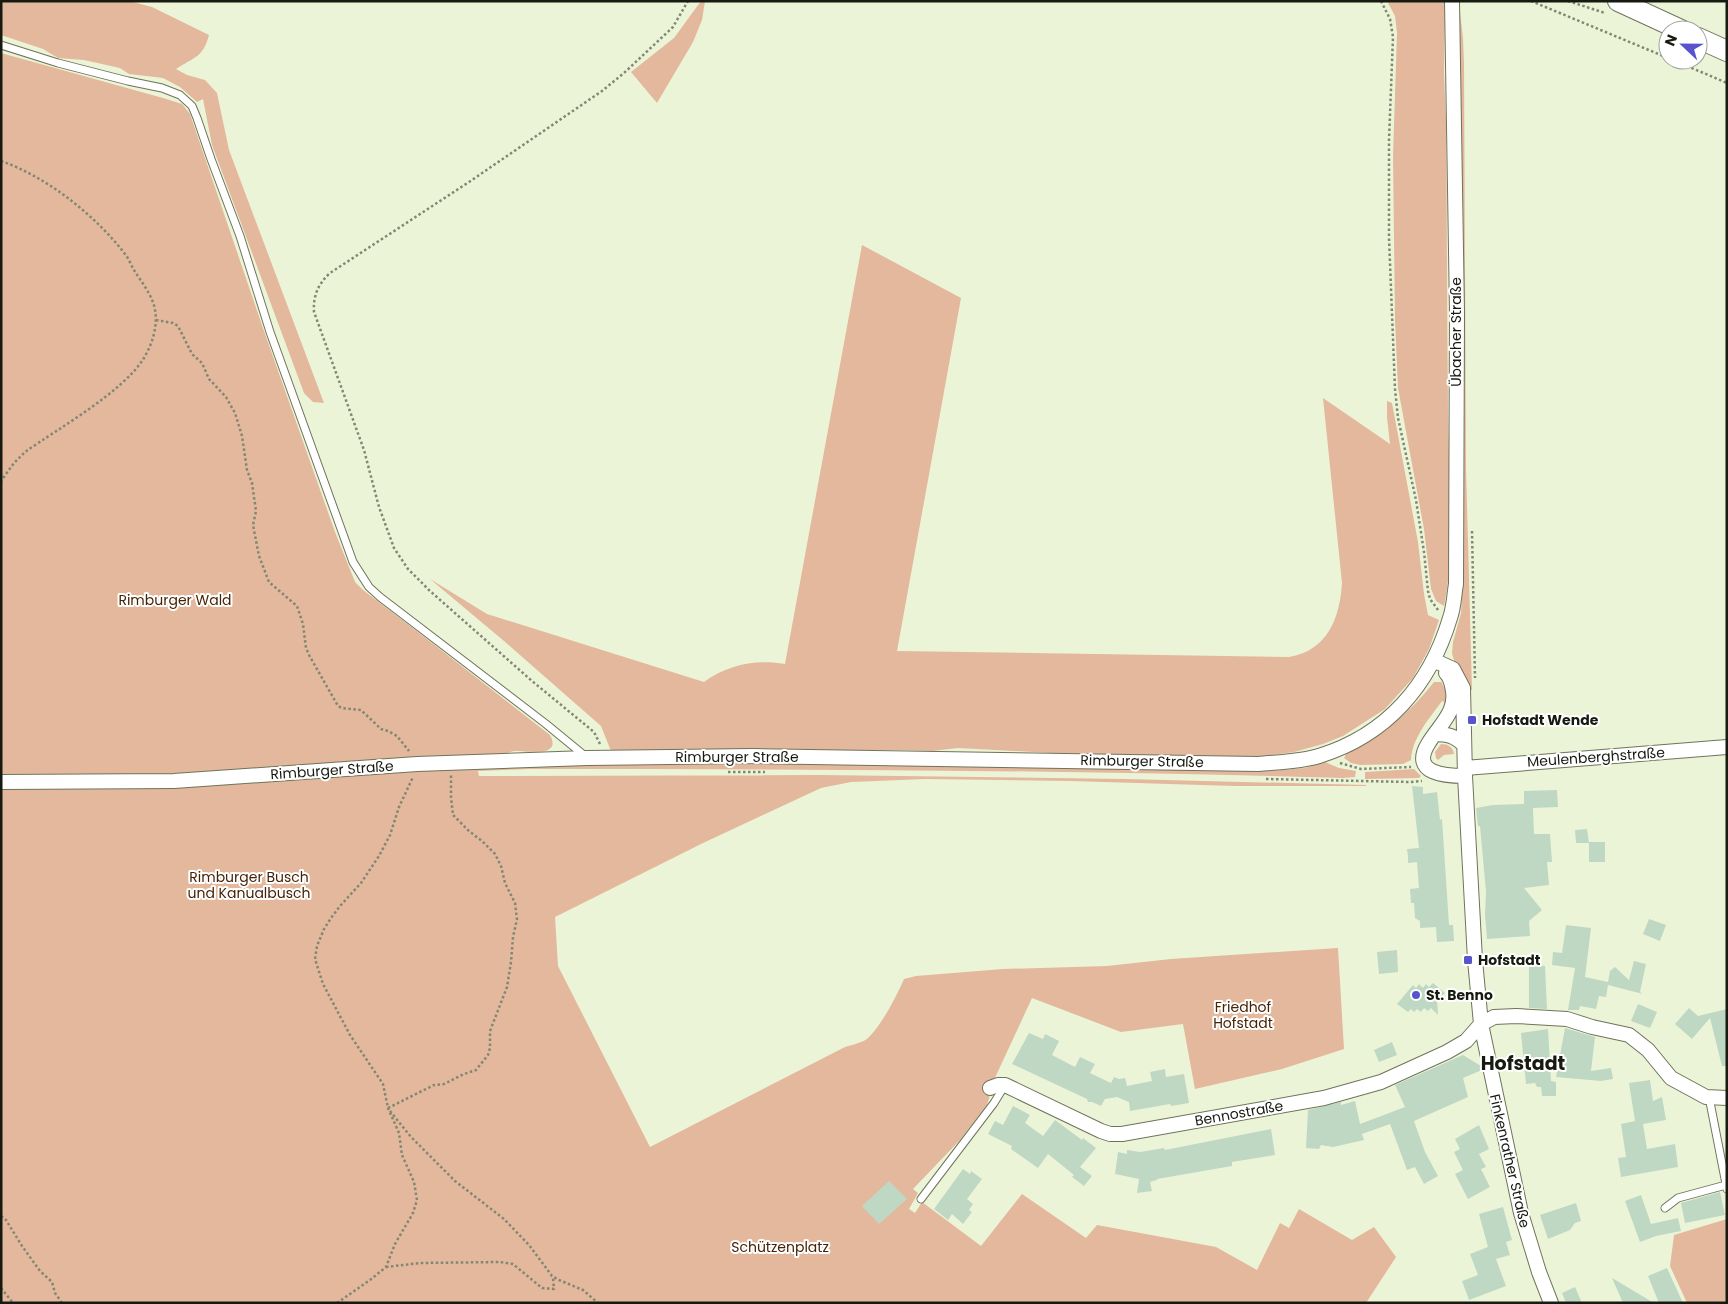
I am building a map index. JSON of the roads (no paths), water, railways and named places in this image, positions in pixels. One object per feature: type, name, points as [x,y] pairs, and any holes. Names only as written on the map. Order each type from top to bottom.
[{"type":"main road","points":[[1618,1],[1659,20]]},
{"type":"main road","points":[[1708,42],[1727,51]]},
{"type":"street","name":"Übacher Straße","points":[[1433,660],[1443,640],[1451,616],[1456,584],[1456,313],[1452,1]]},
{"type":"street","name":"Rimburger Straße","points":[[1,782],[174,781],[417,764],[451,771],[587,758],[763,756],[1258,764],[1297,760],[1329,752],[1375,729],[1396,712],[1411,696],[1433,660]]},
{"type":"street","points":[[1433,660],[1450,678],[1455,696],[1449,713],[1425,750],[1423,757],[1430,769],[1446,776],[1465,772]]},
{"type":"street","name":"Finkenrather Straße","points":[[1433,660],[1453,669],[1463,688],[1465,772],[1475,960],[1481,1024],[1521,1213],[1539,1272],[1551,1303]]},
{"type":"street","points":[[1435,734],[1447,734],[1456,737],[1464,745]]},
{"type":"street","name":"Meulenberghstraße","points":[[1465,772],[1727,747]]},
{"type":"street","points":[[1481,1024],[1494,1017],[1546,1016],[1567,1019],[1628,1035],[1648,1050],[1670,1078],[1706,1097],[1727,1098]]},
{"type":"street","name":"Bennostraße","points":[[1005,1085],[1101,1131],[1110,1134],[1122,1134],[1324,1098],[1381,1082],[1448,1052],[1466,1041],[1481,1024]]},
{"type":"street","points":[[990,1088],[1005,1085]]},
{"type":"lane","points":[[1,45],[58,63],[162,88],[180,95],[192,106],[240,236],[283,368],[353,562],[360,574],[380,597],[546,724],[587,758]]},
{"type":"lane","points":[[921,1199],[994,1103],[1005,1085]]},
{"type":"lane","points":[[1665,1208],[1678,1198],[1726,1187],[1709,1097]]},
{"type":"place","name":"Hofstadt Wende","points":[[1472,720]]},
{"type":"place","name":"Hofstadt","points":[[1468,960]]},
{"type":"place","name":"St. Benno","points":[[1416,995]]},
{"type":"district","name":"Hofstadt","points":[[1523,1063]]},
{"type":"park label","name":"Rimburger Wald","points":[[175,600]]},
{"type":"park label","name":"Rimburger Busch und Kanualbusch","points":[[249,886]]},
{"type":"park label","name":"Friedhof Hofstadt","points":[[1243,1016]]},
{"type":"park label","name":"Schützenplatz","points":[[780,1247]]}]
